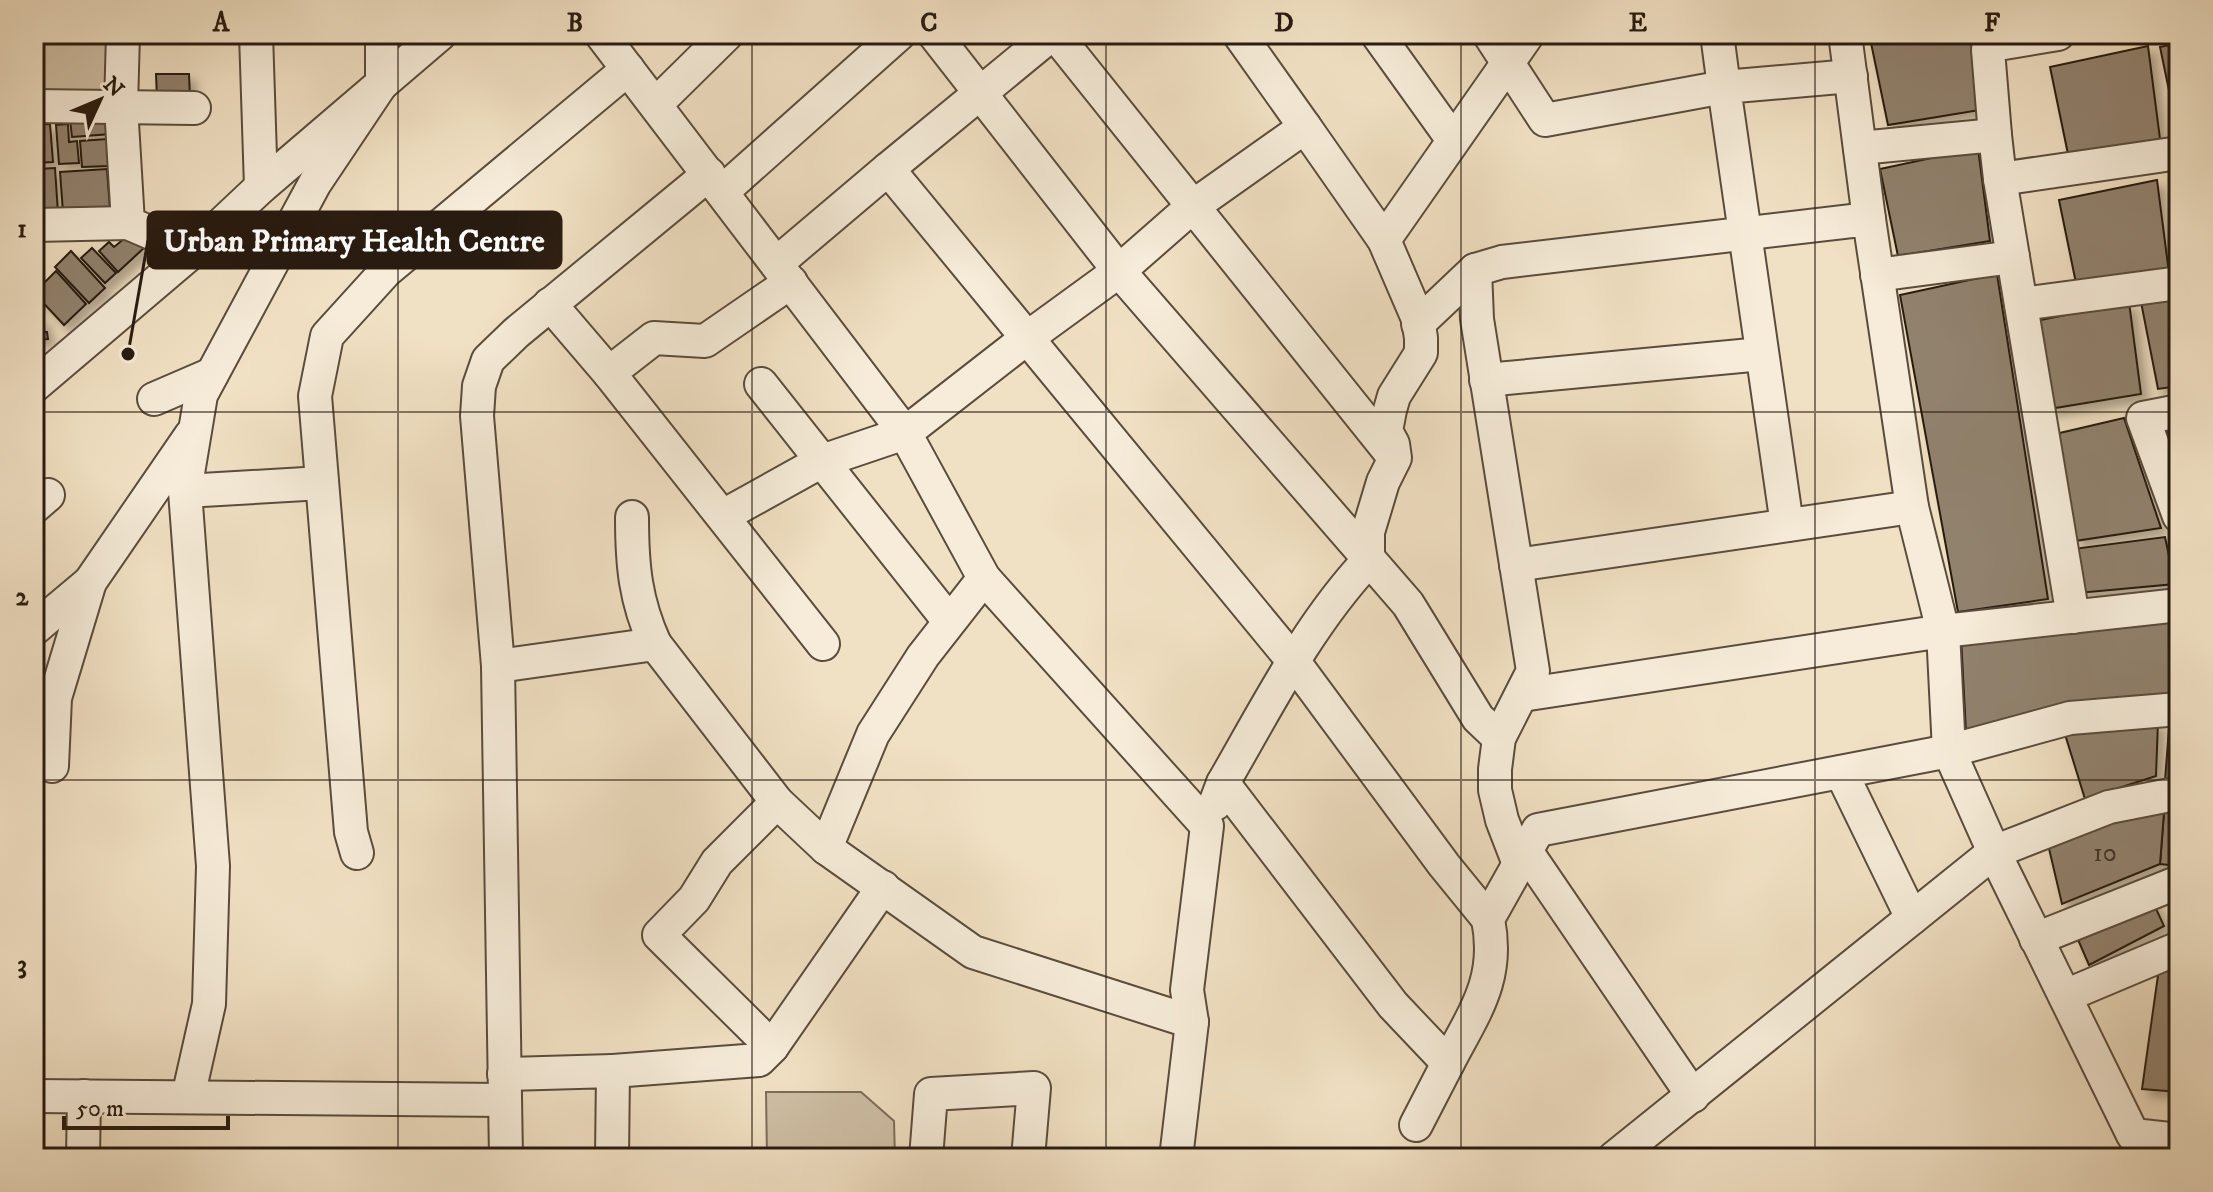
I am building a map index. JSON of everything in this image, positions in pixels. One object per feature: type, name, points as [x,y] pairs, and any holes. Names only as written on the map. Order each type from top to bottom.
[{"type":"street","points":[[123,34],[121,106],[128,223]]},
{"type":"street","points":[[256,34],[261,187]]},
{"type":"street","points":[[188,1097],[209,1004],[213,866],[185,491],[201,395],[315,183],[382,83],[382,34]]},
{"type":"street","points":[[34,386],[47,361],[193,251],[261,187],[440,34]]},
{"type":"street","points":[[656,104],[727,34]]},
{"type":"street","points":[[506,1158],[498,666],[477,416],[479,386],[488,360],[550,304],[716,183],[899,34]]},
{"type":"street","points":[[934,34],[1119,271],[1408,604],[1478,718],[1499,738]]},
{"type":"street","points":[[609,373],[654,338],[705,341],[784,273],[888,169],[979,91],[1054,34],[1395,458]]},
{"type":"street","points":[[1176,1158],[1184,1009],[1207,826],[1223,783],[1294,662],[1322,617],[1368,561],[1368,532],[1383,482],[1395,458],[1393,444],[1386,431],[1390,410],[1394,396],[1421,353],[1418,324],[1384,240],[1239,34]]},
{"type":"street","points":[[1377,34],[1453,140]]},
{"type":"street","points":[[1489,34],[1545,120],[1724,87],[1851,76]]},
{"type":"street","points":[[1384,240],[1528,34]]},
{"type":"street","points":[[1717,34],[1787,525]]},
{"type":"street","points":[[1845,34],[1912,507],[1943,631],[1949,751],[1994,852],[2139,1146],[2179,1140]]},
{"type":"street","points":[[2058,34],[1998,44],[1987,42],[2000,179],[2073,617]]},
{"type":"street","points":[[357,853],[351,832],[315,396],[327,336],[386,271],[621,48],[656,104],[905,433],[984,578],[1207,826]]},
{"type":"street","points":[[34,106],[194,108]]},
{"type":"street","points":[[723,516],[822,461],[905,433],[1119,271],[1192,207],[1305,127]]},
{"type":"street","points":[[1860,148],[1995,135]]},
{"type":"street","points":[[2000,179],[2179,153]]},
{"type":"street","points":[[888,169],[1294,662],[1444,865],[1488,919],[1493,943],[1487,988],[1416,1125]]},
{"type":"street","points":[[1418,324],[1475,270],[1502,262],[1869,219]]},
{"type":"street","points":[[34,225],[128,223],[193,251]]},
{"type":"street","points":[[1877,275],[2013,257]]},
{"type":"street","points":[[1475,270],[1477,319],[1533,671],[1499,738],[1495,790],[1502,820],[1522,858],[1693,1096]]},
{"type":"street","points":[[2021,304],[2179,283]]},
{"type":"street","points":[[550,304],[609,373],[823,644]]},
{"type":"street","points":[[1486,380],[1762,354]]},
{"type":"street","points":[[154,399],[212,374]]},
{"type":"street","points":[[761,384],[949,621]]},
{"type":"street","points":[[2179,411],[2143,418],[2179,516]]},
{"type":"street","points":[[52,766],[55,698],[90,582],[195,429]]},
{"type":"street","points":[[185,491],[322,483]]},
{"type":"street","points":[[1516,565],[1912,507]]},
{"type":"street","points":[[632,517],[632,566],[642,615],[655,644],[777,802],[826,848],[973,952],[1184,1009]]},
{"type":"street","points":[[826,848],[873,734],[949,621],[984,578]]},
{"type":"street","points":[[34,629],[90,582]]},
{"type":"street","points":[[1522,695],[1943,631],[2179,605]]},
{"type":"street","points":[[498,666],[655,644]]},
{"type":"street","points":[[1488,919],[1538,830],[1949,751],[2070,718],[2179,709]]},
{"type":"street","points":[[1841,772],[1912,918]]},
{"type":"street","points":[[1223,783],[1393,1005],[1448,1063]]},
{"type":"street","points":[[1614,1158],[1994,852],[2109,807],[2179,796]]},
{"type":"street","points":[[772,1047],[659,935],[694,899],[717,862],[777,802]]},
{"type":"street","points":[[2036,939],[2179,882]]},
{"type":"street","points":[[34,1096],[188,1097],[504,1087],[613,1071],[759,1060],[772,1047],[883,887]]},
{"type":"street","points":[[2065,996],[2179,948]]},
{"type":"street","points":[[1154,1158],[1184,1009]]},
{"type":"street","points":[[612,1158],[613,1071]]},
{"type":"street","points":[[926,1158],[931,1094],[1034,1088],[1028,1158]]},
{"type":"street","points":[[83,1158],[84,1096]]},
{"type":"shaded area","points":[[34,34],[114,34],[113,90],[34,91]]},
{"type":"shaded area","points":[[766,1092],[861,1092],[894,1121],[895,1158],[767,1158]]},
{"type":"building","points":[[1887,34],[1970,34],[1980,110],[1888,125],[1870,38]]},
{"type":"building","points":[[2179,43],[2179,134],[2178,134],[2160,47]]},
{"type":"building","points":[[2148,46],[2160,139],[2068,154],[2050,67]]},
{"type":"building","points":[[156,74],[189,74],[190,98],[157,99]]},
{"type":"building","points":[[110,118],[111,134],[72,137],[70,120]]},
{"type":"building","points":[[50,124],[53,162],[34,163],[34,125]]},
{"type":"building","points":[[68,124],[69,142],[77,141],[79,163],[59,164],[56,125]]},
{"type":"building","points":[[107,139],[109,166],[82,167],[80,141]]},
{"type":"building","points":[[1978,148],[1990,241],[1898,256],[1880,169]]},
{"type":"building","points":[[55,168],[58,213],[39,214],[36,169]]},
{"type":"building","points":[[107,169],[110,209],[63,212],[60,172]]},
{"type":"building","points":[[2179,179],[2179,231],[2169,181]]},
{"type":"building","points":[[2157,180],[2169,273],[2077,288],[2059,200]]},
{"type":"building","points":[[131,233],[145,247],[118,272],[99,251],[109,242],[114,247]]},
{"type":"building","points":[[92,248],[116,273],[105,283],[81,258]]},
{"type":"building","points":[[71,251],[105,288],[89,303],[55,267]]},
{"type":"building","points":[[56,271],[86,304],[64,325],[34,293]]},
{"type":"building","points":[[1997,274],[2048,599],[1958,612],[1900,295]]},
{"type":"building","points":[[2179,294],[2179,386],[2158,389],[2141,302]]},
{"type":"building","points":[[34,298],[37,320],[43,319],[48,339],[34,340]]},
{"type":"building","points":[[2129,302],[2141,394],[2049,409],[2031,322]]},
{"type":"building","points":[[2124,418],[2161,528],[2075,541],[2051,435]]},
{"type":"building","points":[[2179,422],[2179,478],[2166,425]]},
{"type":"building","points":[[2165,537],[2175,584],[2078,593],[2073,549]]},
{"type":"building","points":[[2179,618],[2179,693],[1966,732],[1961,638]]},
{"type":"building","points":[[2170,716],[2179,717],[2179,781],[2165,780]]},
{"type":"building","points":[[2158,721],[2156,776],[2085,799],[2064,731]]},
{"type":"building","points":[[2165,800],[2179,802],[2179,866],[2160,864]]},
{"type":"building","points":[[2165,800],[2160,864],[2062,904],[2047,840]]},
{"type":"building","points":[[2173,893],[2179,894],[2179,925],[2170,925]]},
{"type":"building","points":[[2152,900],[2164,926],[2089,965],[2076,935]]},
{"type":"building","points":[[2160,961],[2179,963],[2179,1092],[2142,1089]]},
{"type":"place","name":"Urban Primary Health Centre","points":[[128,354]]}]
